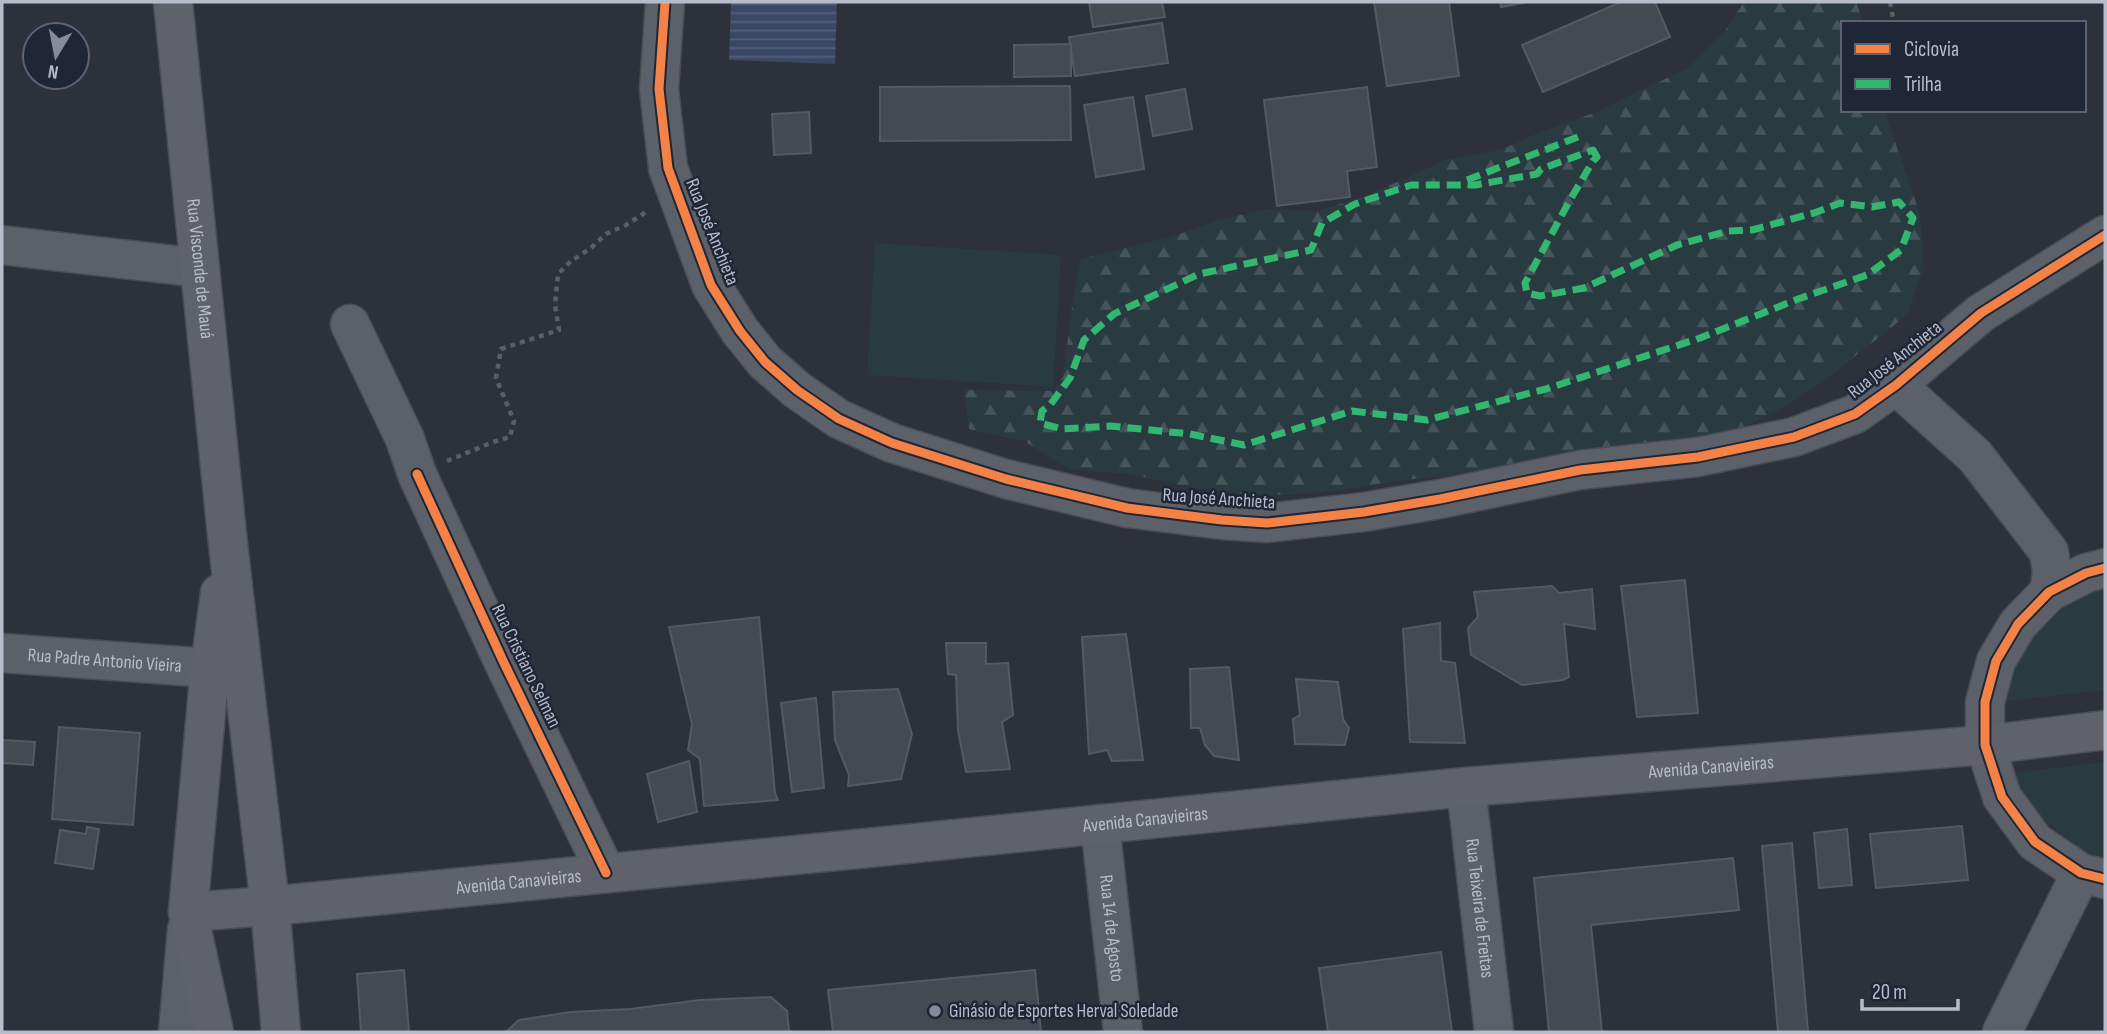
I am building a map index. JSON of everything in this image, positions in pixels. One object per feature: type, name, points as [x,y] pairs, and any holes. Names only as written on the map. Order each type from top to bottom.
[{"type":"main road","name":"Rua Visconde de Mauá","points":[[173,2],[227,535],[270,906],[281,1032]]},
{"type":"main road","name":"Rua Visconde de Mauá","points":[[214,1032],[188,912],[210,668],[227,535]]},
{"type":"main road","name":"Avenida Canavieiras","points":[[188,912],[1466,787],[1985,745],[2105,730]]},
{"type":"street","name":"Rua José Anchieta","points":[[665,2],[659,89],[668,168],[711,285],[740,331],[765,362],[797,390],[839,419],[892,443],[994,475],[1127,508],[1267,523],[1364,512],[1580,470],[1698,457],[1794,437],[1855,414],[1896,384],[1981,313],[2105,235]]},
{"type":"street","points":[[2,244],[200,268]]},
{"type":"street","name":"Rua Cristiano Selman","points":[[350,324],[405,439],[417,474],[504,663],[606,873]]},
{"type":"street","points":[[1896,384],[1975,456],[2049,552],[2052,573],[2049,592]]},
{"type":"street","points":[[2002,1032],[2093,876],[2035,842],[2002,797],[1985,745],[1985,702],[1996,661],[2018,624],[2049,592],[2086,573],[2105,568]]},
{"type":"street","name":"Rua Padre Antonio Vieira","points":[[2,653],[210,668]]},
{"type":"street","name":"Rua Teixeira de Freitas","points":[[1466,787],[1494,1032]]},
{"type":"street","name":"Rua 14 de Agosto","points":[[1100,824],[1123,1032]]},
{"type":"street","points":[[178,1032],[188,912]]},
{"type":"path","points":[[1890,2],[1894,21]]},
{"type":"path","points":[[417,474],[493,442],[510,438],[514,421],[496,379],[501,349],[559,330],[555,304],[558,274],[606,234],[647,212],[663,209],[679,200]]},
{"type":"green space","points":[[1744,2],[1856,2],[1863,21],[1841,21],[1841,112],[1885,112],[1920,214],[1924,267],[1907,315],[1829,377],[1786,406],[1740,429],[1691,445],[1602,448],[1445,476],[1288,495],[1236,494],[1129,474],[1069,469],[1024,441],[969,429],[964,390],[1054,391],[1063,376],[1081,259],[1171,237],[1218,220],[1267,209],[1318,211],[1365,196],[1449,159],[1500,150],[1594,113],[1686,69],[1722,35]]},
{"type":"green space","points":[[875,243],[1061,255],[1053,387],[867,375]]},
{"type":"green space","points":[[2105,587],[2105,690],[1999,702],[2019,656],[2042,628],[2066,602]]},
{"type":"green space","points":[[2105,762],[2105,859],[2075,846],[2043,818],[2025,798],[2012,773]]},
{"type":"water","points":[[731,2],[837,2],[835,64],[729,60]]},
{"type":"building","points":[[1089,2],[1162,2],[1165,17],[1093,27]]},
{"type":"building","points":[[1374,2],[1449,2],[1459,76],[1387,86]]},
{"type":"building","points":[[1500,2],[1528,2],[1501,7]]},
{"type":"building","points":[[1621,2],[1655,2],[1670,37],[1543,92],[1522,45]]},
{"type":"building","points":[[1162,23],[1168,63],[1075,76],[1069,37]]},
{"type":"building","points":[[1071,44],[1071,76],[1014,77],[1014,45]]},
{"type":"building","points":[[1070,86],[1071,140],[880,141],[880,87]]},
{"type":"building","points":[[1367,87],[1377,167],[1347,171],[1350,197],[1277,206],[1264,100]]},
{"type":"building","points":[[1185,89],[1192,129],[1153,136],[1146,96]]},
{"type":"building","points":[[1133,97],[1144,169],[1096,177],[1084,105]]},
{"type":"building","points":[[809,112],[811,153],[774,155],[772,114]]},
{"type":"building","points":[[1685,580],[1698,713],[1637,717],[1621,586]]},
{"type":"building","points":[[1552,586],[1559,593],[1592,589],[1595,629],[1564,624],[1569,677],[1522,685],[1471,655],[1468,628],[1478,617],[1474,592]]},
{"type":"building","points":[[759,617],[775,793],[778,800],[704,806],[700,759],[688,750],[692,724],[669,627]]},
{"type":"building","points":[[1440,623],[1441,661],[1455,663],[1465,743],[1410,742],[1403,629]]},
{"type":"building","points":[[1126,634],[1143,760],[1112,761],[1107,750],[1089,754],[1082,637]]},
{"type":"building","points":[[946,643],[986,643],[986,664],[1008,663],[1013,715],[1002,722],[1010,769],[966,772],[958,731],[956,675],[948,674]]},
{"type":"building","points":[[1229,667],[1239,760],[1214,756],[1205,745],[1200,728],[1191,728],[1190,669]]},
{"type":"building","points":[[1296,679],[1338,682],[1343,719],[1349,728],[1345,745],[1295,744],[1293,719],[1300,715]]},
{"type":"building","points":[[898,689],[912,734],[901,779],[848,786],[849,775],[835,740],[833,692]]},
{"type":"building","points":[[816,698],[824,788],[792,792],[781,703]]},
{"type":"building","points":[[59,727],[140,733],[133,825],[52,819]]},
{"type":"building","points":[[2,740],[35,742],[33,765],[2,763]]},
{"type":"building","points":[[689,761],[697,812],[658,822],[647,774]]},
{"type":"building","points":[[1962,826],[1968,880],[1876,888],[1870,834]]},
{"type":"building","points":[[87,827],[99,829],[93,869],[55,863],[60,830],[86,834]]},
{"type":"building","points":[[1847,829],[1852,885],[1819,888],[1814,833]]},
{"type":"building","points":[[1792,843],[1808,1032],[1778,1032],[1762,846]]},
{"type":"building","points":[[1733,858],[1739,910],[1591,925],[1602,1032],[1549,1032],[1534,878]]},
{"type":"building","points":[[1441,952],[1452,1032],[1328,1032],[1319,968]]},
{"type":"building","points":[[404,970],[409,1032],[361,1032],[357,974]]},
{"type":"building","name":"Ginásio de Esportes Herval Soledade","points":[[1035,970],[1041,1032],[833,1032],[828,990]]},
{"type":"building","points":[[771,997],[787,1011],[789,1032],[506,1032],[519,1020],[571,1012],[630,1009],[700,1000]]},
{"type":"marked path","points":[[1467,180],[1578,137]]},
{"type":"marked path","points":[[1593,150],[1597,157],[1570,200],[1525,283],[1527,293],[1540,296],[1584,288],[1677,245],[1728,231],[1752,230],[1840,203],[1872,207],[1899,202],[1913,218],[1901,250],[1867,275],[1700,338],[1546,389],[1427,420],[1352,411],[1244,445],[1190,434],[1111,426],[1062,429],[1040,423],[1042,411],[1050,405],[1070,378],[1084,340],[1114,314],[1199,274],[1311,250],[1322,223],[1355,204],[1411,185],[1475,185],[1537,174],[1541,169],[1593,150]]},
{"type":"cycle path","points":[[665,2],[659,89],[668,168],[711,285],[740,331],[765,362],[797,390],[839,419],[892,443],[1006,479],[1127,508],[1267,523],[1364,512],[1580,470],[1698,457],[1794,437],[1855,414],[1896,385],[1981,313],[2105,235]]},
{"type":"cycle path","points":[[417,474],[504,663],[606,873]]},
{"type":"cycle path","points":[[2105,568],[2086,573],[2049,592],[2018,624],[1996,661],[1985,702],[1985,745],[2002,797],[2035,842],[2081,873],[2105,879]]},
{"type":"place","name":"Ginásio de Esportes Herval Soledade","points":[[935,1011]]}]
